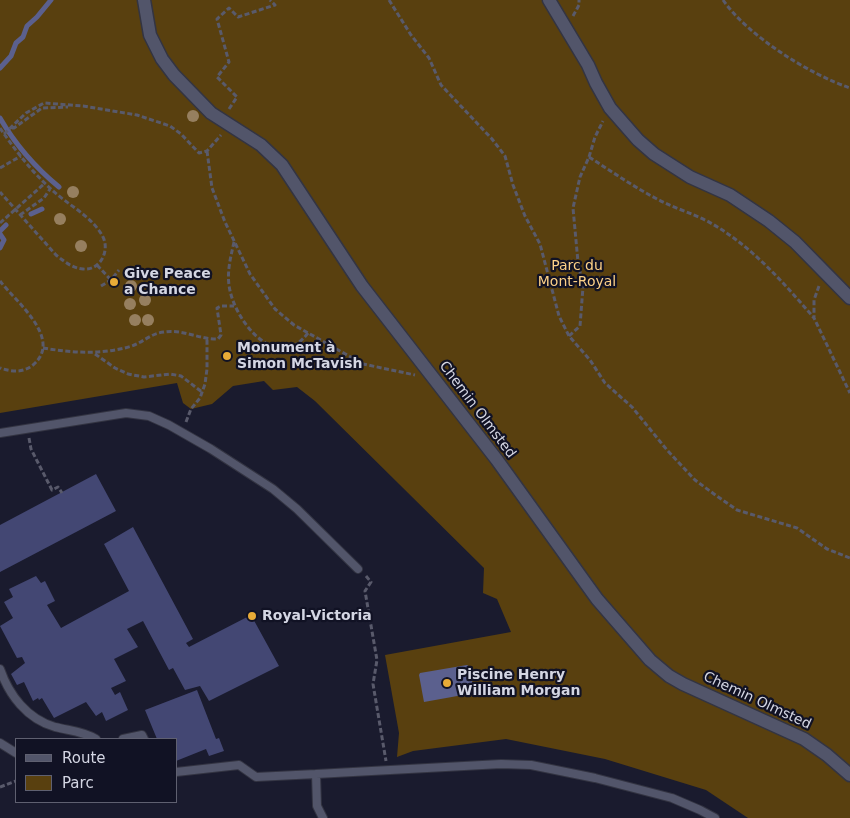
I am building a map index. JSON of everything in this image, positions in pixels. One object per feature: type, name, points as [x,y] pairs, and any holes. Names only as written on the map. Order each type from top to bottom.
[{"type":"street","name":"Chemin Olmsted","points":[[144,0],[150,36],[162,59],[174,76],[211,113],[251,138],[276,159],[289,175],[362,286],[502,468],[597,599],[650,660],[669,676],[683,684],[804,739],[827,755],[850,775]]},
{"type":"street","points":[[549,0],[584,58],[610,108],[624,126],[654,154],[690,176],[730,195],[770,221],[795,242],[850,298]]},
{"type":"lane","points":[[0,433],[126,412],[149,416],[211,449],[267,485],[297,509],[358,569]]},
{"type":"lane","points":[[0,669],[11,694],[35,717],[50,725],[85,732],[94,738]]},
{"type":"lane","points":[[128,738],[142,735],[144,738]]},
{"type":"lane","points":[[0,743],[15,752]]},
{"type":"lane","points":[[178,772],[239,765],[256,777],[485,765],[532,766],[578,774],[650,792],[686,804],[715,818]]},
{"type":"lane","points":[[316,774],[317,806],[323,818]]},
{"type":"path","points":[[228,112],[237,97],[217,77],[229,62],[217,20],[229,8],[238,17],[275,5],[270,0]]},
{"type":"path","points":[[389,0],[411,35],[429,58],[441,85],[492,139],[504,156],[525,216],[540,244],[559,316],[569,336],[590,360],[605,383],[632,406],[667,450],[696,480],[737,510],[797,528],[827,549],[850,558]]},
{"type":"path","points":[[723,0],[746,25],[776,48],[808,70],[832,82],[850,88]]},
{"type":"path","points":[[4,134],[26,113],[44,103],[124,112],[161,122],[177,130],[199,153],[207,151],[220,136]]},
{"type":"path","points":[[569,336],[580,326],[583,308],[583,287],[578,262],[573,208],[580,177],[590,157],[594,137],[610,108]]},
{"type":"path","points":[[0,128],[45,184],[95,226],[105,242],[104,254],[97,265],[86,270],[66,263],[56,255],[0,192]]},
{"type":"path","points":[[207,151],[212,188],[234,242],[250,274],[275,310],[294,325],[363,364],[420,376],[429,372]]},
{"type":"path","points":[[0,168],[21,156]]},
{"type":"path","points":[[590,157],[624,180],[664,202],[707,221],[750,251],[787,286],[814,318],[850,393]]},
{"type":"path","points":[[0,223],[45,184]]},
{"type":"path","points":[[20,215],[41,201],[50,189]]},
{"type":"path","points":[[234,242],[228,270],[229,284],[234,306],[241,318],[258,338],[275,347],[291,347],[300,342],[308,333]]},
{"type":"path","points":[[97,265],[111,280]]},
{"type":"path","points":[[101,286],[111,280],[119,270]]},
{"type":"path","points":[[814,318],[814,300],[824,271]]},
{"type":"path","points":[[0,281],[34,322],[42,338],[43,348],[38,360],[24,370],[12,371],[0,368]]},
{"type":"path","points":[[43,348],[67,352],[94,353],[132,346],[156,333],[164,332],[191,333],[218,339],[221,336],[217,308],[234,306]]},
{"type":"path","points":[[188,416],[202,392],[207,369],[207,338]]},
{"type":"path","points":[[94,353],[115,368],[128,374],[144,377],[170,374],[181,376],[202,392]]},
{"type":"path","points":[[30,449],[52,490],[58,487],[62,493]]},
{"type":"path","points":[[367,578],[371,582],[365,590],[377,660],[373,684],[386,757]]},
{"type":"path","points":[[0,787],[15,781]]},
{"type":"green space","name":"Parc du Mont-Royal","points":[[0,0],[850,0],[850,818],[748,818],[706,790],[605,759],[506,739],[413,751],[397,757],[399,733],[385,655],[511,632],[497,599],[483,593],[484,568],[315,401],[297,387],[273,390],[264,381],[233,386],[212,404],[191,409],[183,403],[177,383],[0,413]]},
{"type":"water","name":"Piscine Henry William Morgan","points":[[467,665],[470,667],[474,693],[424,702],[420,673]]},
{"type":"building","points":[[96,474],[116,511],[0,572],[0,525]]},
{"type":"building","points":[[133,527],[193,639],[186,643],[189,647],[251,615],[279,666],[209,701],[200,686],[185,690],[173,668],[169,670],[143,621],[127,629],[138,647],[114,659],[126,681],[111,688],[115,695],[120,692],[128,710],[106,721],[102,712],[96,716],[86,702],[54,718],[42,698],[33,701],[24,682],[17,685],[11,674],[25,663],[22,657],[17,658],[0,626],[13,618],[4,602],[13,597],[9,589],[36,576],[41,583],[45,581],[55,601],[47,605],[61,628],[129,591],[104,544]]},
{"type":"building","points":[[197,690],[216,739],[219,738],[224,751],[209,756],[206,749],[178,760],[178,738],[157,738],[145,710]]},
{"type":"waterway","points":[[0,68],[11,56],[16,43],[23,37],[27,26],[51,0]]},
{"type":"waterway","points":[[0,118],[12,137],[27,155],[59,187]]},
{"type":"waterway","points":[[31,214],[42,209]]},
{"type":"waterway","points":[[0,231],[6,225]]},
{"type":"waterway","points":[[0,234],[4,240],[0,248]]},
{"type":"place","name":"Give Peace a Chance","points":[[114,282]]},
{"type":"place","name":"Monument à Simon McTavish","points":[[227,356]]},
{"type":"place","name":"Royal-Victoria","points":[[252,616]]},
{"type":"place","name":"Piscine Henry William Morgan","points":[[447,683]]}]
